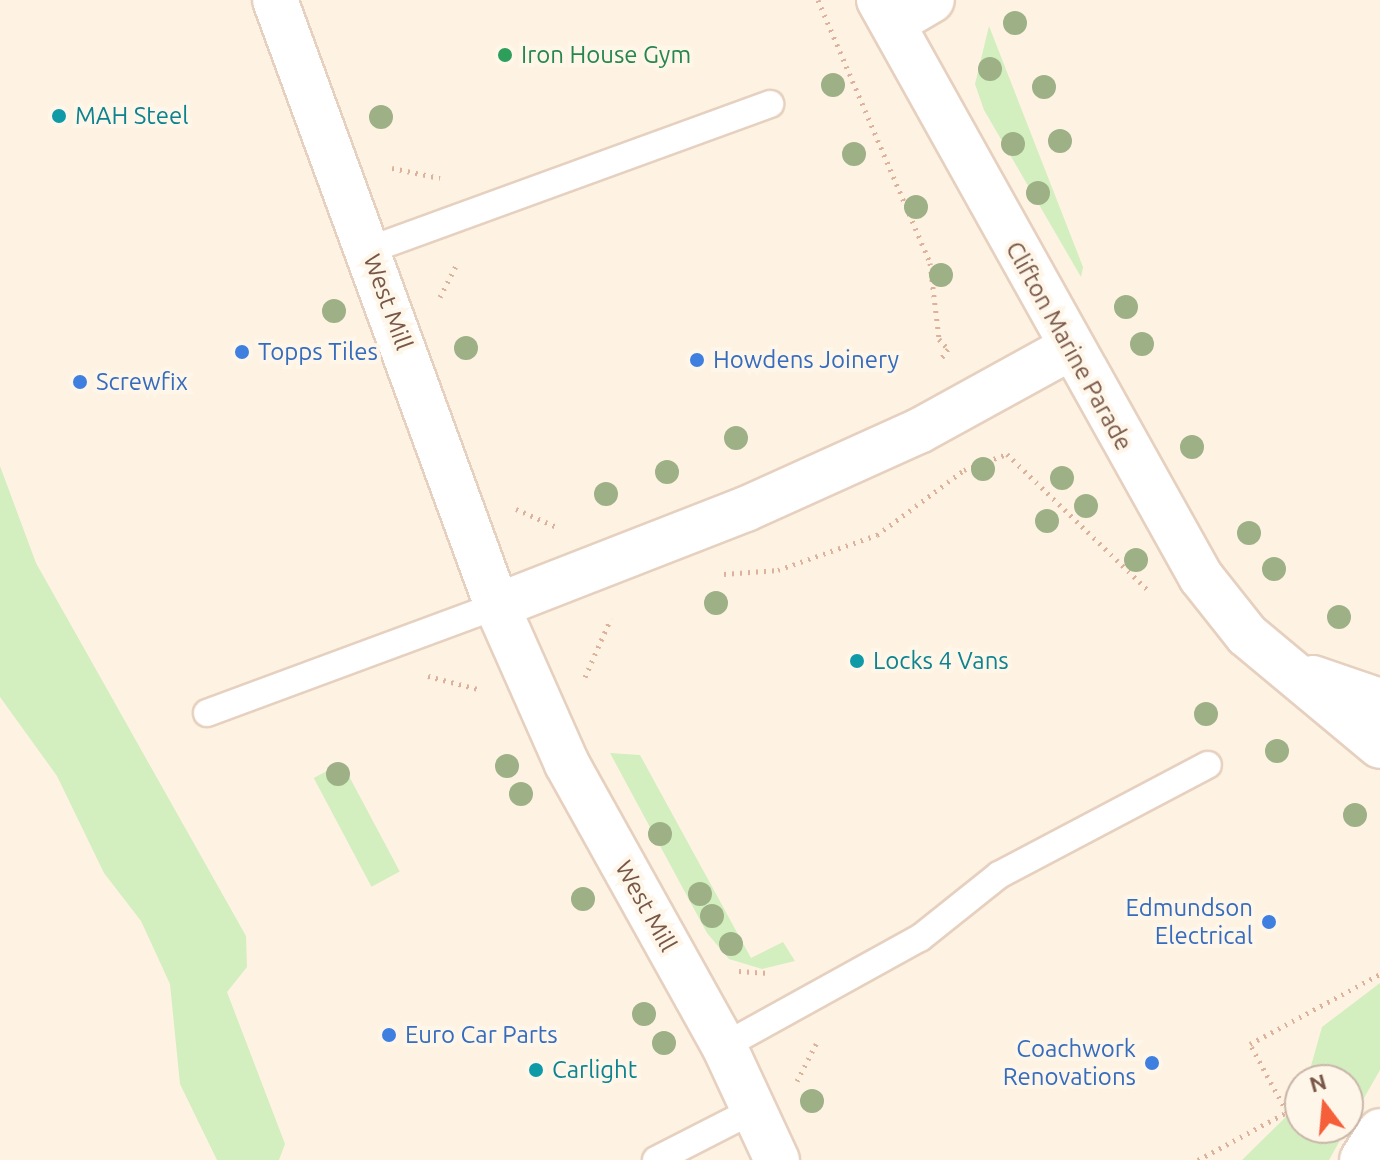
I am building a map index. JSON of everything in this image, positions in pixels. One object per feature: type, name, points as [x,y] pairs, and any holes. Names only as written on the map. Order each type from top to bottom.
[{"type":"street","name":"West Mill","points":[[275,0],[497,606],[567,764],[724,1046],[750,1112],[777,1160]]},
{"type":"street","points":[[886,12],[932,0]]},
{"type":"street","name":"Clifton Marine Parade","points":[[886,12],[1070,348],[1201,577],[1247,635],[1380,746]]},
{"type":"street","points":[[497,606],[761,503],[919,431],[1070,348]]},
{"type":"street","name":"Clifton Marine Parade","points":[[1288,669],[1380,701]]},
{"type":"street","points":[[1362,1160],[1380,1131]]},
{"type":"lane","points":[[369,250],[770,104]]},
{"type":"lane","points":[[207,713],[497,606]]},
{"type":"lane","points":[[724,1046],[920,938],[999,875],[1208,765]]},
{"type":"lane","points":[[656,1160],[750,1112]]},
{"type":"path","points":[[818,0],[930,263],[939,339],[948,349],[932,371]]},
{"type":"path","points":[[387,163],[423,179],[486,167],[498,202]]},
{"type":"path","points":[[437,313],[441,287],[468,253]]},
{"type":"path","points":[[710,574],[778,570],[877,535],[964,470],[1007,454],[1101,551],[1164,602]]},
{"type":"path","points":[[506,501],[526,518],[568,529]]},
{"type":"path","points":[[584,694],[586,665],[620,606]]},
{"type":"path","points":[[726,961],[738,971],[786,971],[822,1035],[802,1064],[796,1095]]},
{"type":"path","points":[[1198,1160],[1287,1112],[1250,1044],[1380,974]]},
{"type":"green space","points":[[989,26],[1083,267],[1081,277],[984,110],[975,84]]},
{"type":"green space","points":[[0,466],[36,563],[246,936],[247,967],[227,992],[285,1144],[279,1160],[217,1160],[180,1084],[170,984],[141,921],[104,873],[57,776],[0,697]]},
{"type":"green space","points":[[610,753],[640,755],[751,958],[783,942],[795,961],[762,969],[729,959],[707,933]]},
{"type":"green space","points":[[342,763],[400,872],[371,887],[314,778]]},
{"type":"green space","points":[[1380,983],[1380,1070],[1364,1098],[1364,1064],[1312,1064],[1322,1027]]},
{"type":"green space","points":[[1284,1119],[1284,1144],[1338,1144],[1329,1160],[1242,1160]]},
{"type":"place","name":"Iron House Gym","points":[[505,55]]},
{"type":"place","name":"MAH Steel","points":[[59,116]]},
{"type":"place","name":"Topps Tiles","points":[[242,352]]},
{"type":"place","name":"Howdens Joinery","points":[[697,360]]},
{"type":"place","name":"Screwfix","points":[[80,382]]},
{"type":"place","name":"Locks 4 Vans","points":[[857,661]]},
{"type":"place","name":"Edmundson Electrical","points":[[1269,922]]},
{"type":"place","name":"Euro Car Parts","points":[[389,1035]]},
{"type":"place","name":"Coachwork Renovations","points":[[1152,1063]]},
{"type":"place","name":"Carlight","points":[[536,1070]]}]
